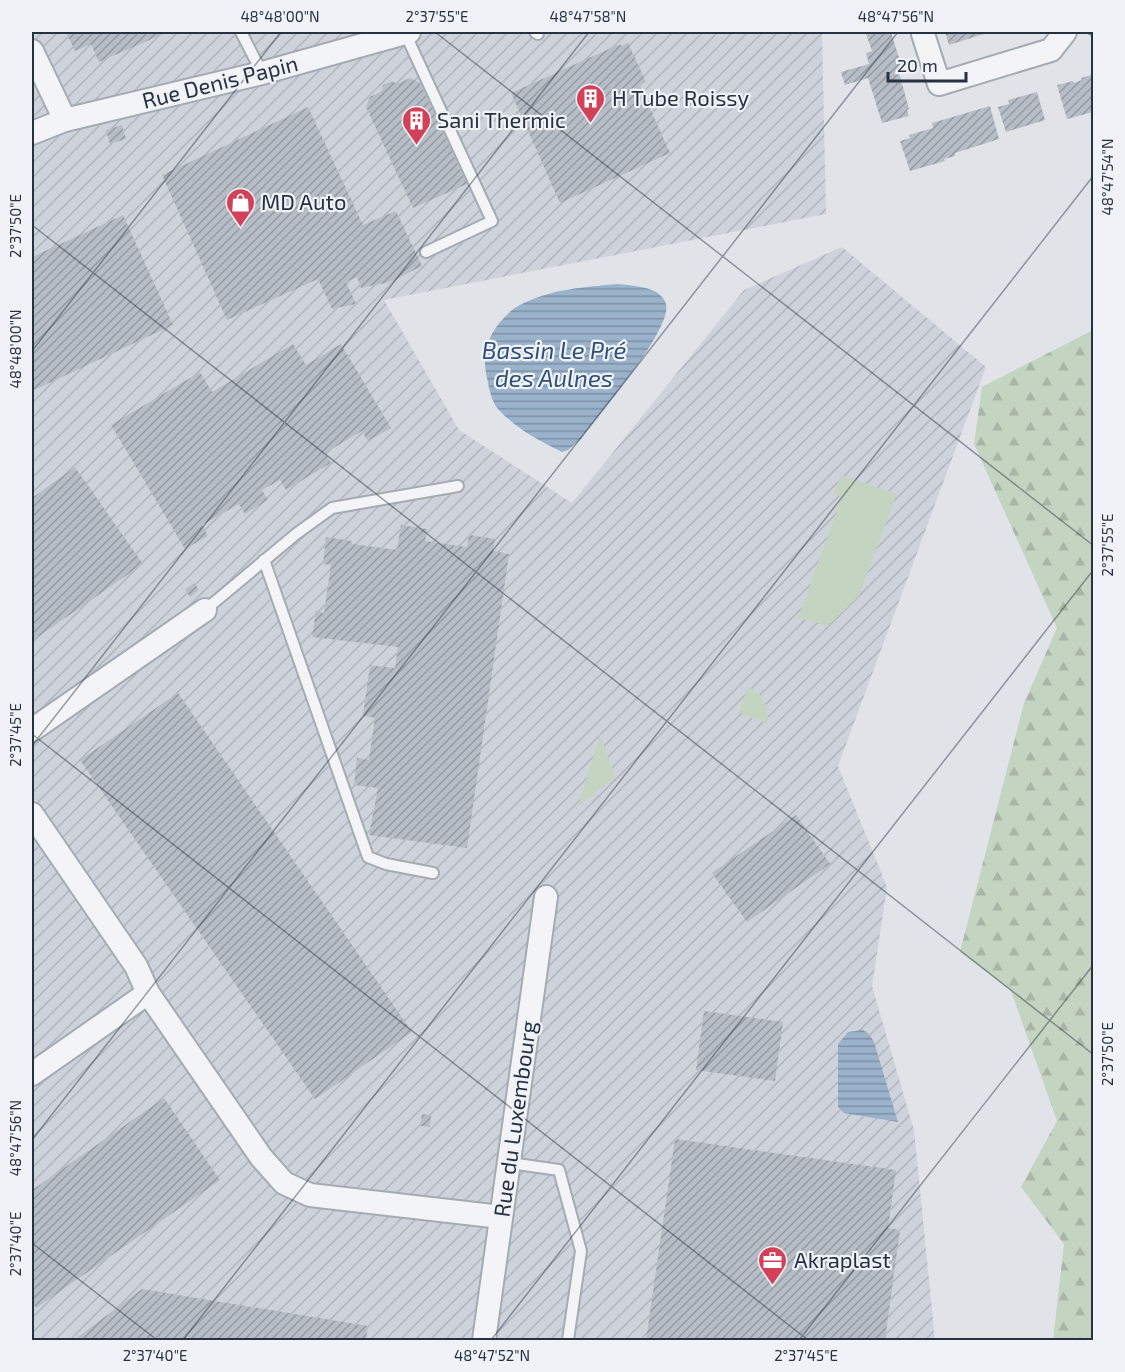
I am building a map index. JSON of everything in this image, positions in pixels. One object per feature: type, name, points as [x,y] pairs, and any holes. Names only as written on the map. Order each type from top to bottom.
[{"type":"street","name":"Rue Denis Papin","points":[[32,133],[65,120],[262,73],[407,32]]},
{"type":"street","points":[[923,34],[939,84],[1051,50],[1065,32]]},
{"type":"street","points":[[32,51],[65,120]]},
{"type":"street","points":[[32,730],[205,610]]},
{"type":"street","points":[[32,814],[136,966],[148,993],[261,1156],[284,1183],[310,1196],[501,1217]]},
{"type":"street","name":"Rue du Luxembourg","points":[[484,1341],[546,897]]},
{"type":"street","points":[[32,1074],[148,993]]},
{"type":"lane","points":[[241,32],[262,73]]},
{"type":"lane","points":[[407,32],[492,222],[426,252]]},
{"type":"lane","points":[[205,610],[264,560],[332,508],[458,486]]},
{"type":"lane","points":[[264,560],[368,857],[386,864],[433,873]]},
{"type":"lane","points":[[510,1163],[560,1170],[581,1251],[568,1341]]},
{"type":"shaded area","points":[[32,32],[822,32],[826,214],[384,300],[459,430],[572,503],[744,290],[842,247],[986,367],[838,766],[887,887],[872,986],[914,1130],[935,1340],[32,1340]]},
{"type":"green space","points":[[1093,330],[1094,1340],[1053,1340],[1064,1244],[1021,1187],[1057,1121],[1011,991],[960,952],[1024,703],[1057,628],[974,444],[982,387]]},
{"type":"green space","points":[[841,475],[897,494],[859,596],[828,626],[798,618],[842,497],[833,494]]},
{"type":"green space","points":[[748,686],[765,702],[768,712],[767,724],[739,712]]},
{"type":"green space","points":[[600,734],[615,777],[578,807]]},
{"type":"water","name":"Bassin Le Pré des Aulnes","points":[[618,284],[653,290],[663,298],[666,304],[665,316],[647,351],[618,392],[582,438],[568,450],[562,452],[536,439],[496,407],[485,368],[488,341],[496,327],[508,314],[531,300],[568,290]]},
{"type":"water","points":[[863,1030],[874,1042],[898,1122],[844,1113],[838,1107],[838,1044],[848,1032]]},
{"type":"building","points":[[66,32],[168,32],[99,62],[91,44],[75,51]]},
{"type":"building","points":[[891,32],[902,68],[898,69],[909,109],[907,110],[909,116],[882,123],[868,78],[845,85],[841,72],[869,64],[866,53],[872,51],[866,34]]},
{"type":"building","points":[[945,32],[990,32],[949,45]]},
{"type":"building","name":"H Tube Roissy","points":[[628,43],[646,82],[640,86],[670,153],[560,203],[511,93],[620,44],[621,46]]},
{"type":"building","points":[[1094,74],[1094,103],[1091,104],[1093,112],[1067,119],[1057,85],[1073,81],[1074,83]]},
{"type":"building","name":"Sani Thermic","points":[[410,78],[420,83],[467,184],[413,208],[366,107],[370,97],[382,91],[383,85],[392,81],[397,84]]},
{"type":"building","points":[[1037,92],[1045,120],[1006,132],[998,107],[1009,104],[1008,100]]},
{"type":"building","points":[[990,106],[999,139],[955,153],[955,156],[944,159],[945,161],[910,171],[900,141],[910,138],[909,135],[933,128],[932,123]]},
{"type":"building","points":[[308,107],[363,225],[396,211],[422,266],[390,282],[361,288],[357,277],[346,282],[356,304],[332,309],[318,279],[227,320],[162,175]]},
{"type":"building","points":[[122,125],[126,139],[110,144],[106,130]]},
{"type":"building","points":[[123,215],[173,325],[32,391],[32,257]]},
{"type":"building","points":[[293,344],[306,365],[341,344],[391,428],[368,441],[362,431],[325,453],[331,463],[286,490],[280,480],[262,490],[268,500],[245,514],[239,504],[202,525],[208,536],[185,549],[111,425],[200,372],[212,392]]},
{"type":"building","points":[[75,467],[143,564],[32,641],[32,498]]},
{"type":"building","points":[[401,525],[427,529],[425,541],[467,547],[469,535],[495,539],[493,551],[509,554],[467,848],[369,835],[378,788],[354,785],[357,758],[369,760],[375,718],[363,716],[370,665],[395,668],[398,647],[312,637],[316,611],[324,613],[331,565],[323,564],[326,537],[352,541],[352,544],[397,550]]},
{"type":"building","points":[[194,583],[199,590],[190,597],[185,590]]},
{"type":"building","points":[[178,693],[412,1032],[315,1099],[80,760]]},
{"type":"building","points":[[796,815],[830,864],[747,922],[712,873]]},
{"type":"building","points":[[704,1011],[783,1022],[775,1081],[696,1070]]},
{"type":"building","points":[[164,1098],[220,1180],[36,1308],[32,1301],[32,1190]]},
{"type":"building","points":[[422,1114],[431,1115],[430,1127],[420,1126]]},
{"type":"building","name":"Akraplast","points":[[675,1139],[896,1170],[888,1228],[900,1230],[885,1340],[646,1340]]},
{"type":"building","points":[[142,1289],[368,1326],[366,1340],[74,1340]]},
{"type":"place","name":"H Tube Roissy","points":[[591,124]]},
{"type":"place","name":"Sani Thermic","points":[[416,146]]},
{"type":"place","name":"MD Auto","points":[[240,228]]},
{"type":"place","name":"Akraplast","points":[[773,1286]]}]
